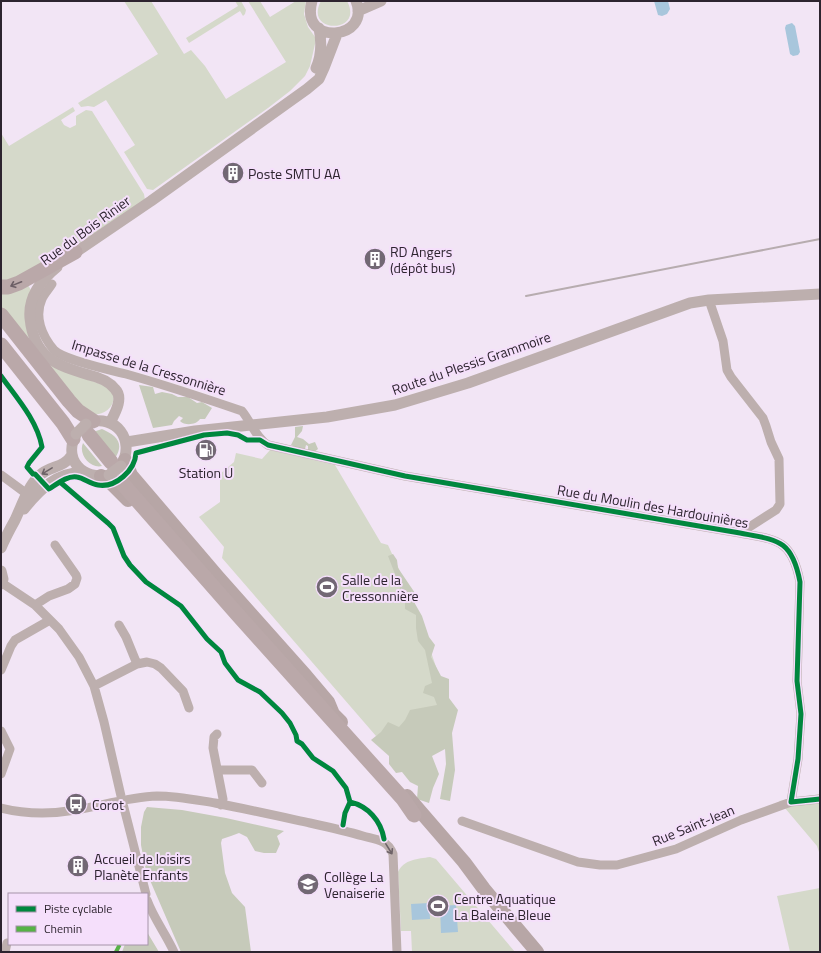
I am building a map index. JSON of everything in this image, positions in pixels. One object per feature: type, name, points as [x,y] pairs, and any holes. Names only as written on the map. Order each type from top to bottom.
[{"type":"highway","points":[[1,287],[8,287],[19,283],[75,252]]},
{"type":"highway","points":[[1,315],[78,411],[82,430]]},
{"type":"highway","points":[[1,325],[82,430]]},
{"type":"highway","points":[[1,332],[115,471],[403,799],[414,815]]},
{"type":"highway","points":[[1,345],[63,423],[82,430]]},
{"type":"highway","points":[[115,471],[333,714]]},
{"type":"main road","points":[[115,471],[109,481],[119,490],[316,713],[484,890],[537,952]]},
{"type":"main road","points":[[333,714],[420,810],[464,862],[484,890]]},
{"type":"street","points":[[312,1],[310,9],[314,23],[324,32],[337,34],[349,28],[353,24],[357,6],[381,1]]},
{"type":"street","points":[[307,89],[321,58],[322,41],[319,28]]},
{"type":"street","name":"Rue du Bois Rinier","points":[[110,423],[118,407],[119,400],[118,393],[115,388],[108,382],[96,377],[61,366],[48,358],[38,347],[30,324],[29,311],[31,300],[41,281],[75,252],[151,201],[319,79],[337,34]]},
{"type":"street","name":"Impasse de la Cressonnière","points":[[52,284],[42,299],[39,312],[40,325],[46,338],[56,351],[81,362],[125,374],[242,411],[252,426]]},
{"type":"street","name":"Route du Plessis Grammoire","points":[[126,442],[195,431],[327,418],[361,412],[417,399],[690,303],[709,300],[820,294]]},
{"type":"street","points":[[709,300],[723,341],[727,370],[763,418],[770,442],[778,459],[780,504],[776,510],[740,533]]},
{"type":"street","points":[[102,421],[110,423],[118,427],[123,434],[127,451],[115,471],[92,476],[84,472],[75,462],[71,447],[82,430],[102,421]]},
{"type":"street","name":"Rue du Moulin des Hardouinières","points":[[252,426],[260,440],[268,445],[405,476],[740,533],[782,543],[788,549],[798,569],[800,582],[797,681],[801,714],[798,758],[791,802]]},
{"type":"street","points":[[1,548],[27,494],[38,477],[52,468],[64,465],[72,455]]},
{"type":"street","points":[[13,524],[31,500],[46,486],[64,474],[84,472]]},
{"type":"street","points":[[1,475],[27,494]]},
{"type":"street","points":[[35,605],[49,596],[68,589],[75,584],[77,578],[55,545]]},
{"type":"street","points":[[1,571],[3,576],[2,584],[35,605],[73,647],[94,686],[146,893]]},
{"type":"street","points":[[1,670],[15,640],[50,620]]},
{"type":"street","points":[[119,626],[126,637],[137,664]]},
{"type":"street","points":[[94,686],[137,664],[147,662],[161,668],[183,691],[189,708]]},
{"type":"street","points":[[1,731],[10,749],[1,774]]},
{"type":"street","points":[[217,734],[214,737],[213,748],[223,799],[221,805]]},
{"type":"street","points":[[218,770],[252,770],[262,783]]},
{"type":"street","points":[[1,808],[30,812],[65,812],[122,800],[158,796],[196,800],[221,805],[342,830],[377,840],[390,847],[393,854],[397,952]]},
{"type":"street","name":"Rue Saint-Jean","points":[[462,821],[578,862],[600,866],[617,865],[676,849],[741,820],[791,802],[820,799]]},
{"type":"street","points":[[148,902],[154,916],[167,936],[174,952]]},
{"type":"shaded area","points":[[124,1],[151,1],[184,54],[191,50],[205,66],[226,99],[286,62],[248,1],[260,1],[270,17],[296,1],[306,1],[304,14],[308,27],[315,37],[310,66],[305,76],[290,91],[268,108],[153,190],[147,189],[124,152],[135,145],[106,100],[94,107],[81,107],[78,103],[158,54]]},
{"type":"shaded area","points":[[235,1],[241,1],[246,10],[243,16],[240,11],[189,43],[186,38],[238,6]]},
{"type":"shaded area","points":[[321,1],[347,1],[350,12],[348,20],[342,24],[334,26],[326,24],[320,20],[318,12]]},
{"type":"shaded area","points":[[73,107],[75,111],[61,120],[64,125],[70,128],[76,125],[76,116],[86,110],[92,111],[144,194],[145,200],[140,205],[21,279],[1,283],[1,133],[9,146]]},
{"type":"shaded area","points":[[28,285],[31,290],[25,318],[29,339],[1,308],[1,290]]},
{"type":"shaded area","points":[[47,362],[105,386],[111,391],[113,396],[111,406],[102,413],[95,415],[88,414]]},
{"type":"shaded area","name":"Salle de la Cressonnière","points":[[270,450],[335,465],[381,543],[388,545],[412,596],[451,711],[376,736],[222,558],[224,547],[199,517],[220,502],[220,474],[234,462],[236,453],[262,459]]},
{"type":"shaded area","points":[[820,794],[820,855],[817,846],[779,801]]},
{"type":"shaded area","name":"Centre Aquatique La Baleine Bleue","points":[[430,857],[436,859],[515,952],[412,952],[411,931],[401,931],[398,872],[404,864],[408,862]]},
{"type":"shaded area","points":[[820,888],[820,952],[790,952],[777,896]]},
{"type":"green space","points":[[139,385],[153,387],[155,394],[162,392],[178,397],[188,397],[197,403],[202,402],[212,408],[205,419],[200,419],[193,424],[182,423],[180,421],[183,418],[179,416],[172,425],[153,428]]},
{"type":"green space","points":[[303,426],[302,431],[297,437],[303,439],[309,444],[315,442],[318,449],[313,453],[308,450],[308,446],[306,445],[305,449],[302,450],[291,445],[295,437],[295,427]]},
{"type":"green space","points":[[102,429],[118,440],[119,448],[115,458],[93,432]]},
{"type":"green space","points":[[83,443],[102,466],[93,465],[86,460],[82,452]]},
{"type":"green space","points":[[393,554],[397,560],[398,568],[415,593],[414,602],[422,616],[429,637],[435,645],[431,657],[441,676],[449,679],[449,698],[458,710],[452,733],[455,770],[450,801],[440,799],[446,764],[445,749],[432,756],[439,774],[429,803],[417,799],[418,786],[410,782],[402,772],[396,773],[389,764],[389,756],[371,740],[381,732],[388,722],[399,727],[405,720],[410,710],[437,705],[434,697],[423,693],[425,686],[432,683],[425,650],[418,641],[416,615],[405,609],[405,601],[399,602],[400,587],[388,556]]},
{"type":"green space","points":[[147,807],[182,810],[284,831],[277,836],[280,844],[276,853],[255,851],[247,837],[239,833],[222,839],[221,843],[225,873],[232,893],[245,907],[251,952],[181,952],[146,871],[141,845],[141,827],[144,812]]},
{"type":"green space","points":[[148,934],[159,952],[122,952],[125,945],[148,945]]},
{"type":"water","points":[[654,1],[668,1],[670,9],[667,14],[662,16],[658,15]]},
{"type":"water","points":[[792,23],[795,26],[800,52],[798,55],[793,56],[790,54],[785,28],[786,25]]},
{"type":"water","points":[[429,903],[430,919],[412,920],[411,904]]},
{"type":"water","points":[[456,905],[458,932],[441,933],[440,906]]},
{"type":"railway","points":[[526,296],[820,239]]},
{"type":"marked path","points":[[116,952],[120,945]]},
{"type":"cycle path","points":[[1,376],[36,427],[42,447],[27,467],[49,489],[70,477],[80,478],[98,485],[111,484],[118,481],[128,471],[132,466],[136,453],[204,435],[227,433],[238,435],[247,440],[260,440],[268,445],[405,476],[740,533],[773,540],[781,544],[787,549],[792,557],[797,568],[800,582],[797,681],[801,714],[798,759],[791,802],[820,799]]},
{"type":"cycle path","points":[[60,482],[113,528],[124,556],[130,565],[146,582],[181,606],[207,639],[221,652],[225,663],[238,680],[260,692],[282,713],[290,723],[296,735],[297,741],[302,744],[313,758],[333,771],[346,788],[350,802],[345,813],[343,825]]},
{"type":"cycle path","points":[[350,802],[357,804],[373,815],[380,826],[384,839]]},
{"type":"place","name":"Poste SMTU AA","points":[[233,173]]},
{"type":"place","name":"RD Angers (dépôt bus)","points":[[375,259]]},
{"type":"place","name":"Station U","points":[[206,450]]},
{"type":"place","name":"Salle de la Cressonnière","points":[[327,587]]},
{"type":"place","name":"Corot","points":[[76,804]]},
{"type":"place","name":"Accueil de loisirs Planète Enfants","points":[[78,866]]},
{"type":"place","name":"Collège La Venaiserie","points":[[308,884]]},
{"type":"place","name":"Centre Aquatique La Baleine Bleue","points":[[438,906]]}]
